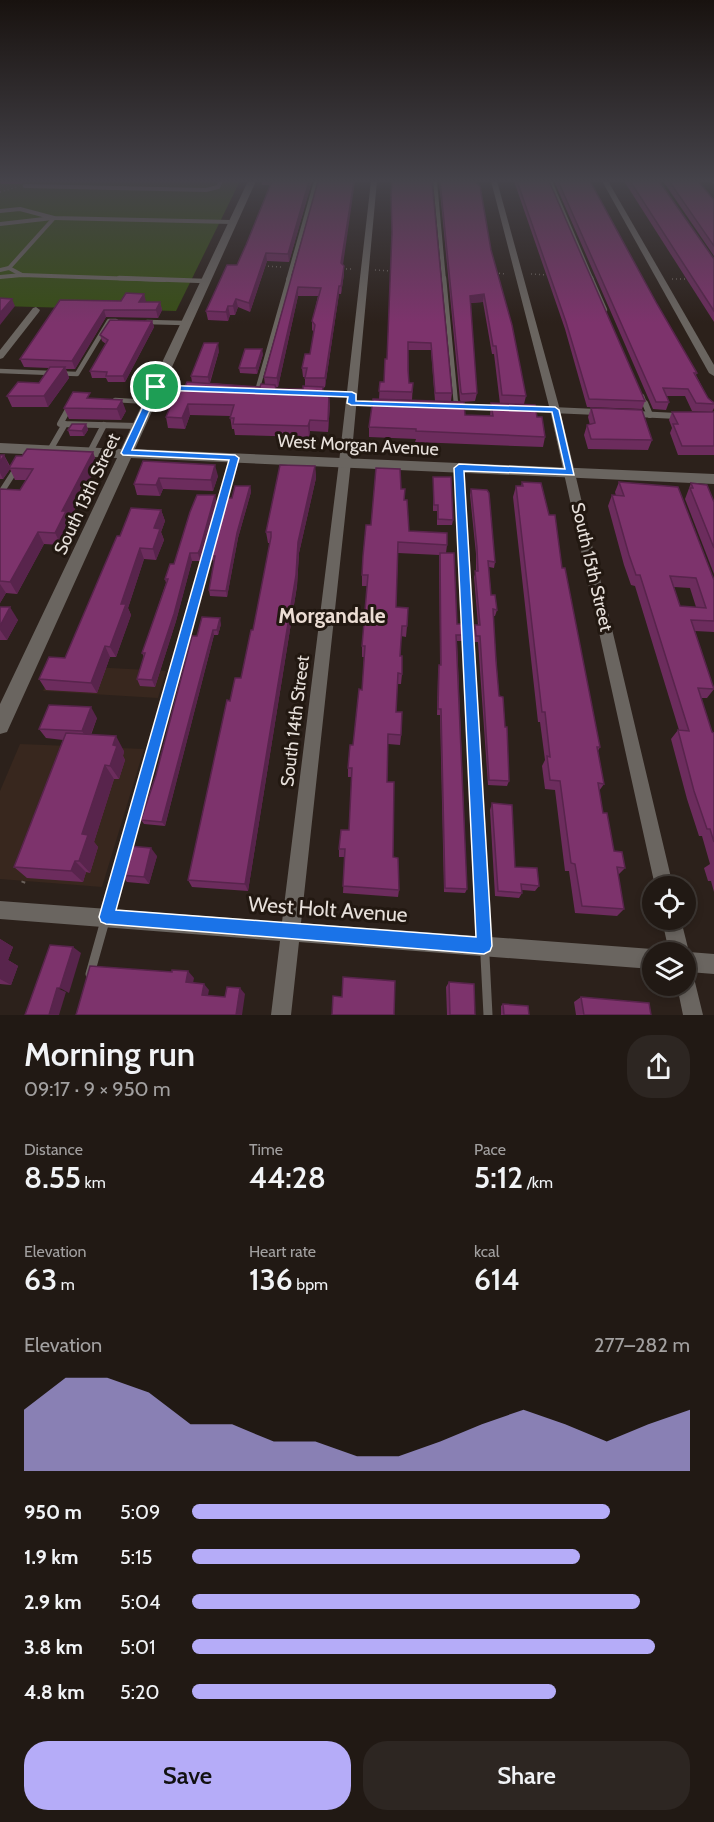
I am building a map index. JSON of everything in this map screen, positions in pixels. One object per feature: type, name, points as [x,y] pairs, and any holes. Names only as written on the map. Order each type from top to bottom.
[{"type":"street","name":"South 13th Street","points":[[0,725],[229,228]]},
{"type":"street","name":"South 14th Street","points":[[281,1015],[370,228]]},
{"type":"street","name":"South 15th Street","points":[[507,228],[570,472],[662,876]]},
{"type":"street","points":[[632,228],[714,373]]},
{"type":"street","points":[[0,356],[36,310]]},
{"type":"street","name":"West Morgan Avenue","points":[[0,448],[25,455],[50,450],[570,472],[673,482],[714,479]]},
{"type":"street","name":"West Holt Avenue","points":[[0,910],[642,958]]},
{"type":"street","points":[[696,963],[714,964]]},
{"type":"street","points":[[689,996],[693,1015]]},
{"type":"lane","points":[[0,270],[9,268],[45,228]]},
{"type":"lane","points":[[257,391],[302,228]]},
{"type":"lane","points":[[439,228],[456,406]]},
{"type":"lane","points":[[570,228],[609,319]]},
{"type":"lane","points":[[9,268],[22,275]]},
{"type":"lane","points":[[0,277],[22,275],[205,281]]},
{"type":"lane","points":[[0,371],[77,374],[109,321],[120,321]]},
{"type":"lane","points":[[141,322],[185,323]]},
{"type":"lane","points":[[156,387],[197,389]]},
{"type":"lane","points":[[245,391],[269,392]]},
{"type":"lane","points":[[305,393],[388,404]]},
{"type":"lane","points":[[641,393],[650,415]]},
{"type":"lane","points":[[74,399],[60,424],[138,426]]},
{"type":"lane","points":[[105,400],[149,402]]},
{"type":"lane","points":[[445,406],[510,408]]},
{"type":"lane","points":[[521,409],[605,412]]},
{"type":"lane","points":[[627,414],[682,416]]},
{"type":"lane","points":[[50,450],[65,424]]},
{"type":"lane","points":[[90,452],[104,425]]},
{"type":"lane","points":[[0,494],[25,455]]},
{"type":"lane","points":[[88,982],[235,458]]},
{"type":"lane","points":[[459,468],[488,1015]]},
{"type":"path","points":[[259,266],[291,267]]},
{"type":"path","points":[[333,269],[399,271]]},
{"type":"path","points":[[487,273],[556,275]]},
{"type":"path","points":[[660,278],[693,279]]},
{"type":"path","points":[[23,883],[27,872]]},
{"type":"shaded area","points":[[55,665],[166,671],[158,698],[43,691]]},
{"type":"shaded area","points":[[20,744],[144,749],[102,887],[0,879],[0,791]]},
{"type":"green space","points":[[0,228],[217,228],[176,311],[0,306]]},
{"type":"building","points":[[253,228],[295,228],[288,254],[266,253],[249,303],[236,299],[233,306],[228,306],[226,312],[206,311],[227,265],[237,265]]},
{"type":"building","points":[[305,228],[346,228],[341,263],[344,266],[325,378],[305,378],[307,368],[302,368],[305,354],[310,354],[315,325],[312,321],[321,288],[298,287],[277,378],[264,377]]},
{"type":"building","points":[[392,228],[436,228],[452,393],[435,393],[431,343],[408,342],[409,383],[413,383],[412,392],[379,391],[380,382],[384,382],[385,359],[387,359]]},
{"type":"building","points":[[445,228],[487,228],[512,325],[526,396],[502,395],[496,346],[493,346],[484,294],[470,296],[477,393],[462,394]]},
{"type":"building","points":[[533,228],[570,228],[645,401],[589,399],[566,322]]},
{"type":"building","points":[[579,228],[616,228],[697,373],[694,373],[714,404],[696,403],[688,389],[663,388],[669,402],[656,402]]},
{"type":"building","points":[[661,228],[692,228],[714,259],[714,311]]},
{"type":"building","points":[[702,228],[714,228],[714,246]]},
{"type":"building","points":[[126,293],[144,294],[139,302],[160,302],[156,310],[104,310],[72,361],[20,359],[60,300],[121,301]]},
{"type":"building","points":[[0,298],[12,299],[0,313]]},
{"type":"building","points":[[110,320],[152,321],[123,376],[106,376],[107,372],[90,371],[108,340],[100,335]]},
{"type":"building","points":[[204,343],[218,343],[208,377],[191,376]]},
{"type":"building","points":[[245,349],[262,349],[256,368],[239,368]]},
{"type":"building","points":[[50,367],[65,367],[44,396],[7,396],[18,382],[39,383]]},
{"type":"building","points":[[187,382],[260,387],[261,384],[275,385],[276,389],[303,389],[303,386],[323,387],[322,394],[329,394],[328,421],[310,420],[308,426],[233,424],[234,418],[230,418],[234,405],[188,404],[182,418],[166,417],[177,391],[183,391]]},
{"type":"building","points":[[73,392],[90,393],[87,398],[122,400],[117,409],[64,408]]},
{"type":"building","points":[[373,399],[464,402],[465,415],[493,416],[491,403],[535,405],[537,417],[542,417],[545,437],[369,427]]},
{"type":"building","points":[[591,408],[642,410],[652,440],[591,439],[587,425],[595,423]]},
{"type":"building","points":[[672,412],[714,412],[714,446],[682,446],[673,424],[678,424]]},
{"type":"building","points":[[72,424],[86,424],[82,431],[68,430]]},
{"type":"building","points":[[27,449],[93,452],[62,511],[66,511],[55,533],[38,532],[10,582],[0,581],[0,489],[20,490],[33,469],[9,468],[16,456],[22,456]]},
{"type":"building","points":[[143,461],[215,465],[211,480],[159,478],[156,485],[134,484]]},
{"type":"building","points":[[280,465],[315,466],[298,542],[296,575],[245,884],[188,880],[227,700],[230,701],[235,678],[241,678],[251,630],[253,630],[271,537],[271,532],[266,532]]},
{"type":"building","points":[[376,468],[400,469],[401,489],[405,489],[404,500],[407,500],[409,531],[447,533],[447,545],[398,542],[396,607],[408,608],[407,626],[402,626],[400,656],[402,656],[402,674],[398,673],[396,712],[402,712],[401,735],[388,734],[387,782],[394,782],[393,857],[398,858],[399,890],[343,886],[345,849],[339,849],[341,830],[349,830],[352,768],[348,768],[350,745],[353,745],[359,689],[362,690],[365,646],[362,646],[368,575],[362,575],[363,556],[366,525],[371,525]]},
{"type":"building","points":[[433,477],[451,477],[453,520],[438,519],[438,505],[434,505]]},
{"type":"building","points":[[522,482],[541,483],[549,515],[555,515],[562,568],[565,568],[600,747],[597,747],[604,784],[598,783],[603,813],[607,813],[614,851],[622,852],[625,868],[617,867],[624,909],[582,906],[575,864],[571,863],[560,781],[550,780],[545,712],[542,712],[516,486],[523,486]]},
{"type":"building","points":[[619,482],[678,487],[714,580],[714,621],[691,620],[714,689],[698,688],[714,733],[714,842],[694,791],[678,730],[689,731],[640,575],[636,575],[629,555],[612,495],[624,496]],"holes":[[[670,576],[696,578],[706,608],[680,606]]]},
{"type":"building","points":[[691,483],[707,485],[714,502],[714,548],[690,488],[693,488]]},
{"type":"building","points":[[235,486],[250,486],[237,533],[226,591],[209,590],[215,556],[210,555],[227,498],[232,498]]},
{"type":"building","points":[[471,489],[487,490],[489,493],[495,562],[488,561],[491,595],[495,595],[497,610],[493,609],[496,661],[499,696],[503,697],[505,727],[507,727],[509,781],[489,780],[480,636],[476,636],[475,625],[480,625],[475,571],[478,571],[477,548]]},
{"type":"building","points":[[197,495],[215,495],[200,549],[198,553],[190,553],[174,614],[152,680],[137,679],[145,653],[142,653],[168,579],[165,579],[170,564],[174,564]]},
{"type":"building","points":[[131,508],[161,510],[154,528],[160,529],[153,549],[140,548],[121,604],[126,604],[110,647],[105,646],[91,683],[39,679],[49,657],[65,658]]},
{"type":"building","points":[[440,553],[454,553],[457,624],[463,624],[464,635],[456,635],[467,889],[445,888],[441,709],[438,709],[439,665],[441,665]]},
{"type":"building","points":[[0,607],[10,607],[0,626]]},
{"type":"building","points":[[202,617],[220,618],[217,630],[213,630],[162,822],[141,820],[156,775],[192,636],[197,636]]},
{"type":"building","points":[[49,705],[91,707],[82,731],[39,729]]},
{"type":"building","points":[[66,733],[116,736],[113,745],[117,746],[110,766],[105,765],[82,834],[88,835],[79,861],[75,861],[71,871],[14,867]]},
{"type":"building","points":[[492,803],[512,805],[515,867],[537,868],[539,886],[521,884],[522,893],[498,891]]},
{"type":"building","points":[[129,846],[151,848],[144,877],[121,875]]},
{"type":"building","points":[[50,945],[73,947],[60,988],[57,988],[49,1015],[25,1015]]},
{"type":"building","points":[[90,966],[172,972],[172,970],[188,971],[186,982],[204,984],[202,995],[225,997],[227,987],[240,988],[236,1015],[76,1015]]},
{"type":"building","points":[[343,977],[395,981],[394,1015],[332,1015],[333,996],[342,997]]},
{"type":"building","points":[[449,982],[474,984],[475,1015],[450,1015]]},
{"type":"building","points":[[581,997],[649,1003],[651,1015],[584,1015]]},
{"type":"building","points":[[503,1004],[528,1006],[529,1015],[504,1015]]},
{"type":"district","name":"Morgandale","points":[[332,615]]},
{"type":"route","points":[[156,387],[352,394],[351,403],[555,410],[570,472],[459,468],[484,946],[106,917],[235,458],[126,453],[156,387]]}]
